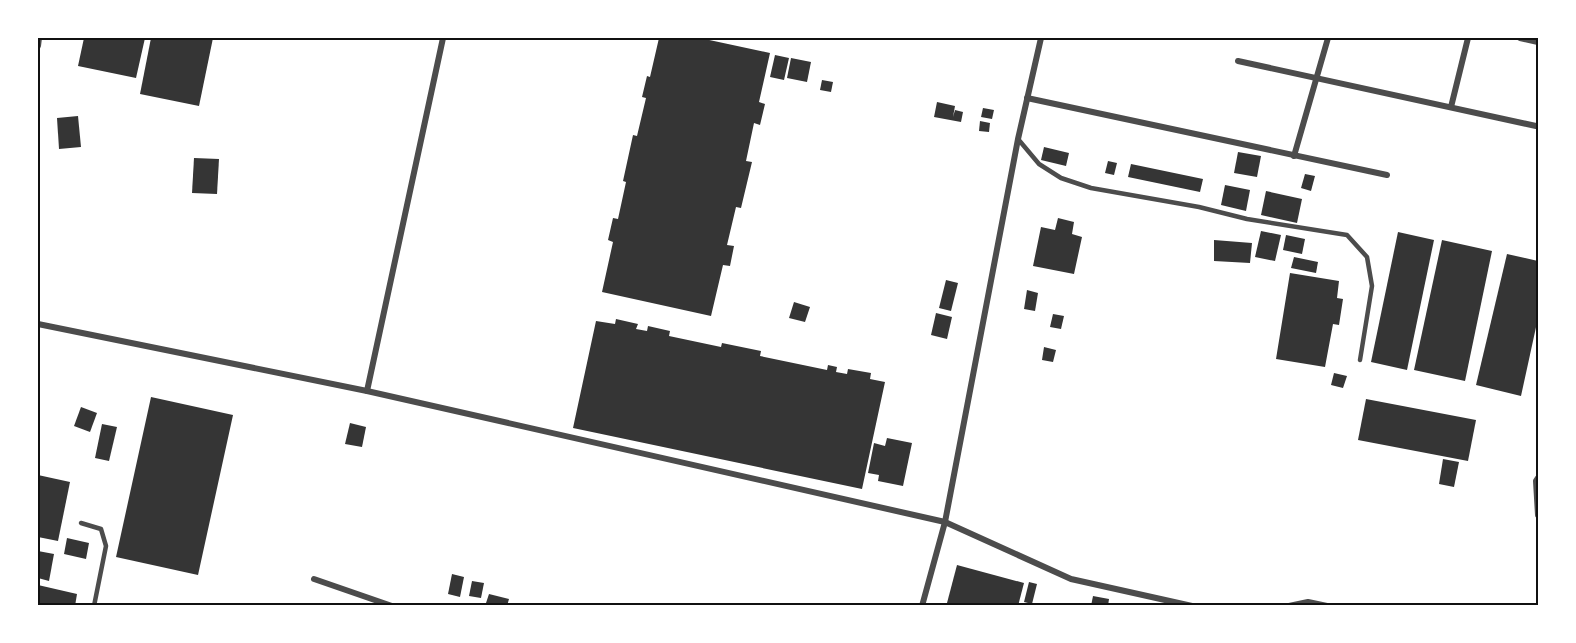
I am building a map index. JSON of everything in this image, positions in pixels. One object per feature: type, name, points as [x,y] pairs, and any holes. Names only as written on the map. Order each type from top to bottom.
[{"type":"street","points":[[38,46],[39,38]]},
{"type":"street","points":[[367,391],[443,38]]},
{"type":"street","points":[[922,606],[945,522],[1018,139],[1041,38]]},
{"type":"street","points":[[1293,156],[1328,38]]},
{"type":"street","points":[[1451,107],[1468,38]]},
{"type":"street","points":[[1520,38],[1539,42]]},
{"type":"street","points":[[1238,62],[1536,126]]},
{"type":"street","points":[[1027,98],[1386,175]]},
{"type":"street","points":[[38,324],[367,391],[945,522],[1071,579],[1163,602],[1192,606]]},
{"type":"street","points":[[1539,478],[1536,481],[1536,489],[1539,515]]},
{"type":"street","points":[[314,579],[392,606]]},
{"type":"street","points":[[1289,606],[1308,602],[1327,606]]},
{"type":"lane","points":[[1018,139],[1039,164],[1061,178],[1091,188],[1199,207],[1247,219],[1347,235],[1367,257],[1372,286],[1360,360]]},
{"type":"lane","points":[[81,523],[101,529],[106,546],[94,606]]},
{"type":"building","points":[[84,38],[145,38],[136,78],[78,66]]},
{"type":"building","points":[[151,38],[213,38],[199,106],[140,94]]},
{"type":"building","points":[[659,38],[700,38],[770,53],[759,102],[765,104],[760,125],[754,123],[746,161],[752,162],[741,208],[736,207],[727,245],[734,246],[730,266],[723,265],[711,316],[602,292],[613,242],[608,240],[613,218],[618,219],[633,135],[637,136],[646,98],[642,97],[647,76],[650,77]]},
{"type":"building","points":[[775,55],[789,58],[784,80],[770,77]]},
{"type":"building","points":[[791,58],[811,62],[807,82],[787,78]]},
{"type":"building","points":[[822,80],[833,82],[831,92],[820,90]]},
{"type":"building","points":[[937,102],[955,106],[953,117],[955,110],[963,112],[961,122],[934,117]]},
{"type":"building","points":[[983,108],[994,110],[992,119],[981,117]]},
{"type":"building","points":[[78,116],[81,147],[59,149],[57,118]]},
{"type":"building","points":[[980,121],[990,123],[989,132],[979,131]]},
{"type":"building","points":[[1044,147],[1069,153],[1066,166],[1041,160]]},
{"type":"building","points":[[1238,152],[1261,156],[1257,177],[1234,173]]},
{"type":"building","points":[[194,158],[219,159],[217,194],[192,193]]},
{"type":"building","points":[[1108,161],[1117,163],[1114,175],[1105,173]]},
{"type":"building","points":[[1131,164],[1203,179],[1200,192],[1128,177]]},
{"type":"building","points":[[1305,174],[1315,176],[1311,191],[1301,188]]},
{"type":"building","points":[[1225,185],[1250,190],[1246,211],[1221,205]]},
{"type":"building","points":[[1266,191],[1302,199],[1297,223],[1261,215]]},
{"type":"building","points":[[1058,218],[1074,222],[1072,234],[1082,237],[1074,274],[1033,266],[1041,227],[1055,230]]},
{"type":"building","points":[[1261,231],[1281,235],[1275,261],[1255,257]]},
{"type":"building","points":[[1398,232],[1434,240],[1407,370],[1371,362]]},
{"type":"building","points":[[1286,235],[1305,239],[1302,254],[1283,250]]},
{"type":"building","points":[[1214,240],[1252,243],[1250,263],[1214,261]]},
{"type":"building","points":[[1442,240],[1492,251],[1465,381],[1414,370]]},
{"type":"building","points":[[1507,254],[1538,261],[1538,318],[1521,396],[1476,385]]},
{"type":"building","points":[[1294,257],[1318,262],[1316,273],[1291,268]]},
{"type":"building","points":[[1290,273],[1339,281],[1337,298],[1343,299],[1339,325],[1333,324],[1325,367],[1276,359]]},
{"type":"building","points":[[946,280],[958,283],[951,311],[939,308]]},
{"type":"building","points":[[1027,290],[1038,293],[1035,311],[1024,309]]},
{"type":"building","points":[[794,302],[810,307],[805,322],[789,318]]},
{"type":"building","points":[[936,313],[952,317],[947,339],[931,335]]},
{"type":"building","points":[[1053,314],[1064,316],[1061,329],[1050,327]]},
{"type":"building","points":[[616,319],[638,324],[636,329],[647,331],[648,326],[670,331],[669,336],[721,347],[722,343],[761,351],[760,356],[827,370],[828,365],[837,367],[836,372],[847,374],[848,369],[871,373],[870,379],[885,382],[862,489],[573,428],[596,321],[615,324]]},
{"type":"building","points":[[1044,347],[1056,350],[1053,362],[1042,360]]},
{"type":"building","points":[[1334,373],[1347,376],[1343,388],[1331,385]]},
{"type":"building","points":[[151,397],[233,415],[198,575],[116,557]]},
{"type":"building","points":[[1366,399],[1476,420],[1468,461],[1358,440]]},
{"type":"building","points":[[81,407],[97,413],[90,432],[74,426]]},
{"type":"building","points":[[350,423],[366,427],[362,447],[345,444]]},
{"type":"building","points":[[102,424],[117,427],[109,461],[95,458]]},
{"type":"building","points":[[887,438],[912,443],[903,486],[878,481],[879,475],[868,473],[874,443],[885,446]]},
{"type":"building","points":[[1443,459],[1459,462],[1454,487],[1439,484]]},
{"type":"building","points":[[38,475],[70,482],[58,541],[38,537]]},
{"type":"building","points":[[67,538],[89,543],[86,559],[64,554]]},
{"type":"building","points":[[38,551],[54,554],[49,581],[38,578]]},
{"type":"building","points":[[957,565],[1024,583],[1018,606],[958,606],[947,603]]},
{"type":"building","points":[[452,574],[464,577],[460,597],[448,594]]},
{"type":"building","points":[[472,581],[484,583],[481,598],[469,596]]},
{"type":"building","points":[[1029,582],[1037,584],[1032,604],[1024,602]]},
{"type":"building","points":[[38,585],[77,594],[75,606],[38,606]]},
{"type":"building","points":[[489,594],[509,599],[507,606],[485,606]]},
{"type":"building","points":[[1093,596],[1109,599],[1108,606],[1091,606]]}]
